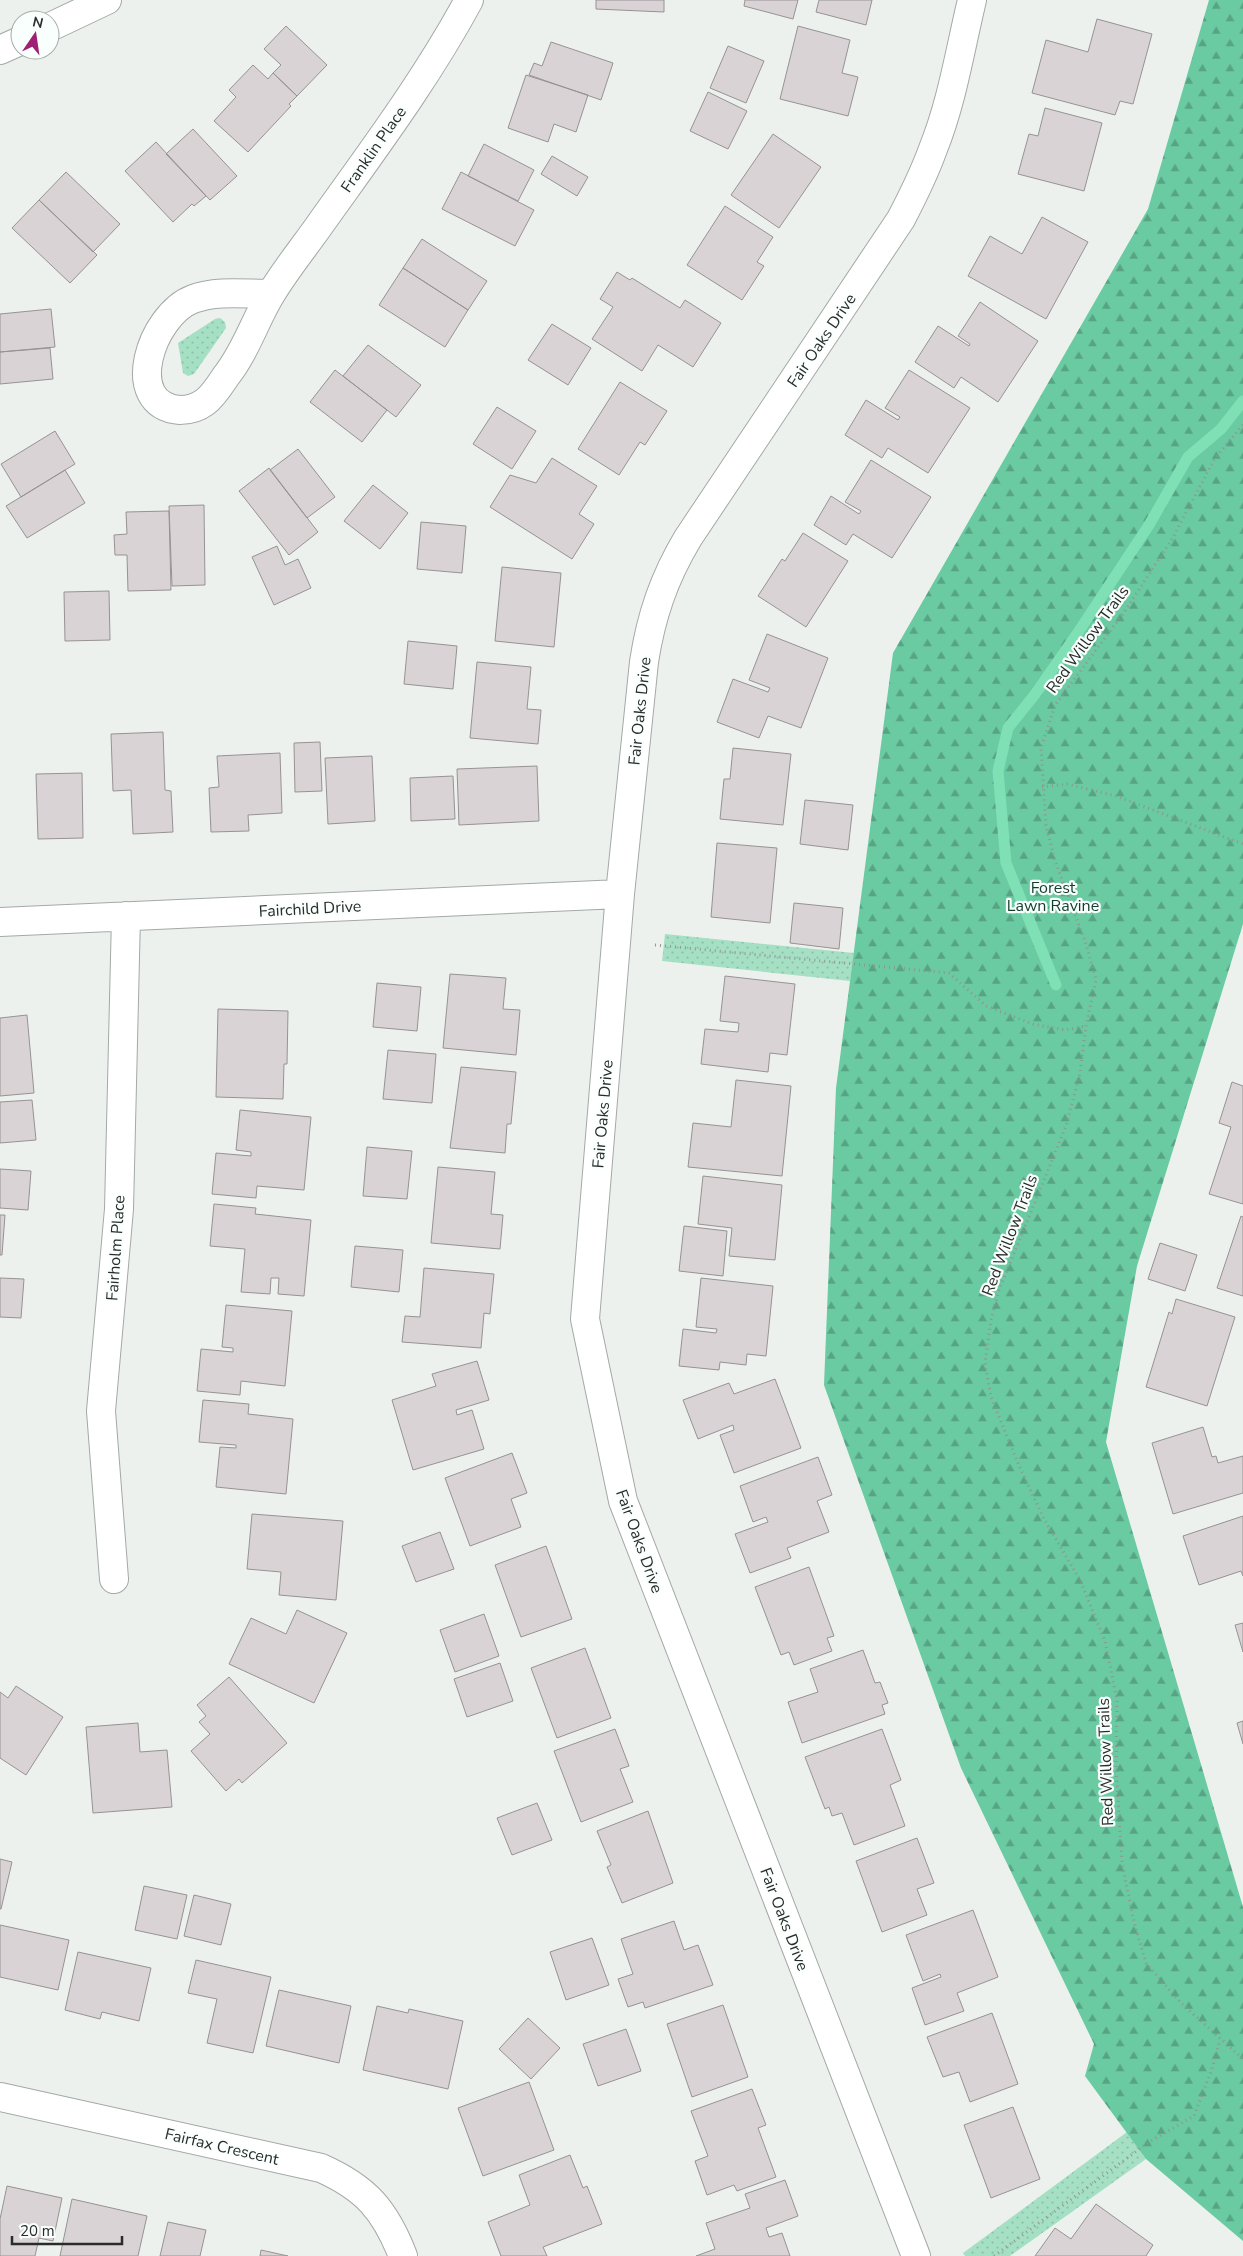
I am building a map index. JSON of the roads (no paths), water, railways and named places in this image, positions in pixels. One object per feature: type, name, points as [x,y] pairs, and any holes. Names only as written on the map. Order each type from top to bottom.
[{"type":"street","points":[[60,22],[107,0]]},
{"type":"street","name":"Franklin Place","points":[[271,294],[210,294],[191,300],[174,311],[160,326],[152,343],[146,374],[149,386],[155,397],[164,405],[180,410],[197,408],[207,401],[234,366],[271,294],[389,128],[469,0]]},
{"type":"street","name":"Fair Oaks Drive","points":[[916,2256],[623,1501],[585,1319],[620,894],[644,662],[649,629],[658,596],[671,566],[688,538],[879,253],[904,212],[919,183],[943,121],[972,0]]},
{"type":"street","name":"Fairchild Drive","points":[[0,922],[620,894]]},
{"type":"street","name":"Fairholm Place","points":[[114,1579],[101,1412],[119,1209],[126,916]]},
{"type":"street","name":"Fairfax Crescent","points":[[0,2097],[321,2168],[345,2178],[366,2193],[394,2232],[402,2256]]},
{"type":"waterway","points":[[1056,985],[1006,863],[998,771],[1008,728],[1036,693],[1077,634],[1149,525],[1188,457],[1221,429],[1243,401]]},
{"type":"park label","name":"Forest Lawn Ravine","points":[[1053,896]]}]
